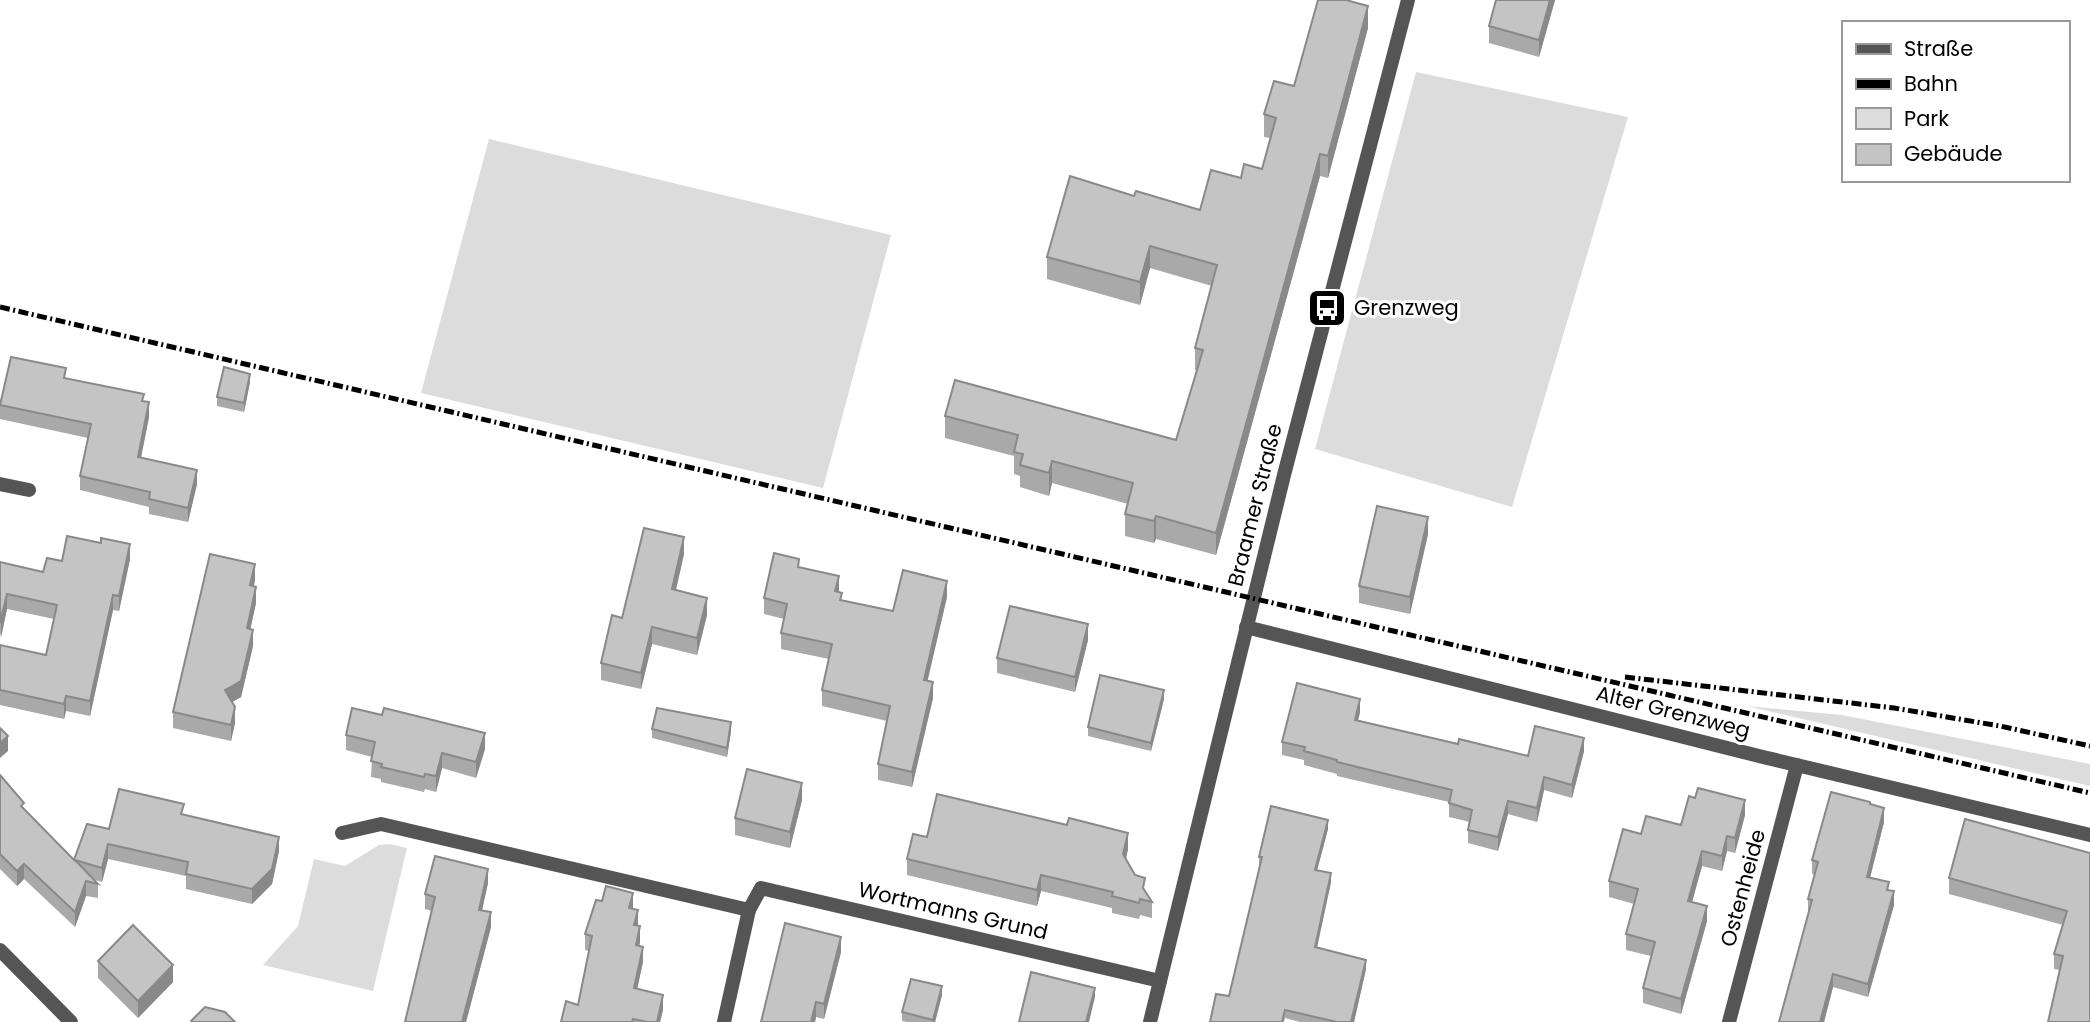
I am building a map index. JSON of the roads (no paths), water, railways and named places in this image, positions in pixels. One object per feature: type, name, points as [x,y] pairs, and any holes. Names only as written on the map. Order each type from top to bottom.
[{"type":"street","name":"Braamer Straße","points":[[1150,1022],[1326,308],[1408,0]]},
{"type":"street","points":[[0,484],[29,490]]},
{"type":"street","name":"Alter Grenzweg","points":[[1246,627],[1797,765],[2090,835]]},
{"type":"street","name":"Ostenheide","points":[[1729,1022],[1797,765]]},
{"type":"street","points":[[342,833],[381,824],[749,910],[724,1022]]},
{"type":"street","name":"Wortmanns Grund","points":[[749,910],[761,887],[1160,981]]},
{"type":"street","points":[[0,950],[71,1022]]},
{"type":"railway","points":[[0,307],[2090,793]]},
{"type":"railway","points":[[1625,677],[1894,708],[2000,726],[2090,746]]},
{"type":"place","name":"Grenzweg","points":[[1327,308]]}]
